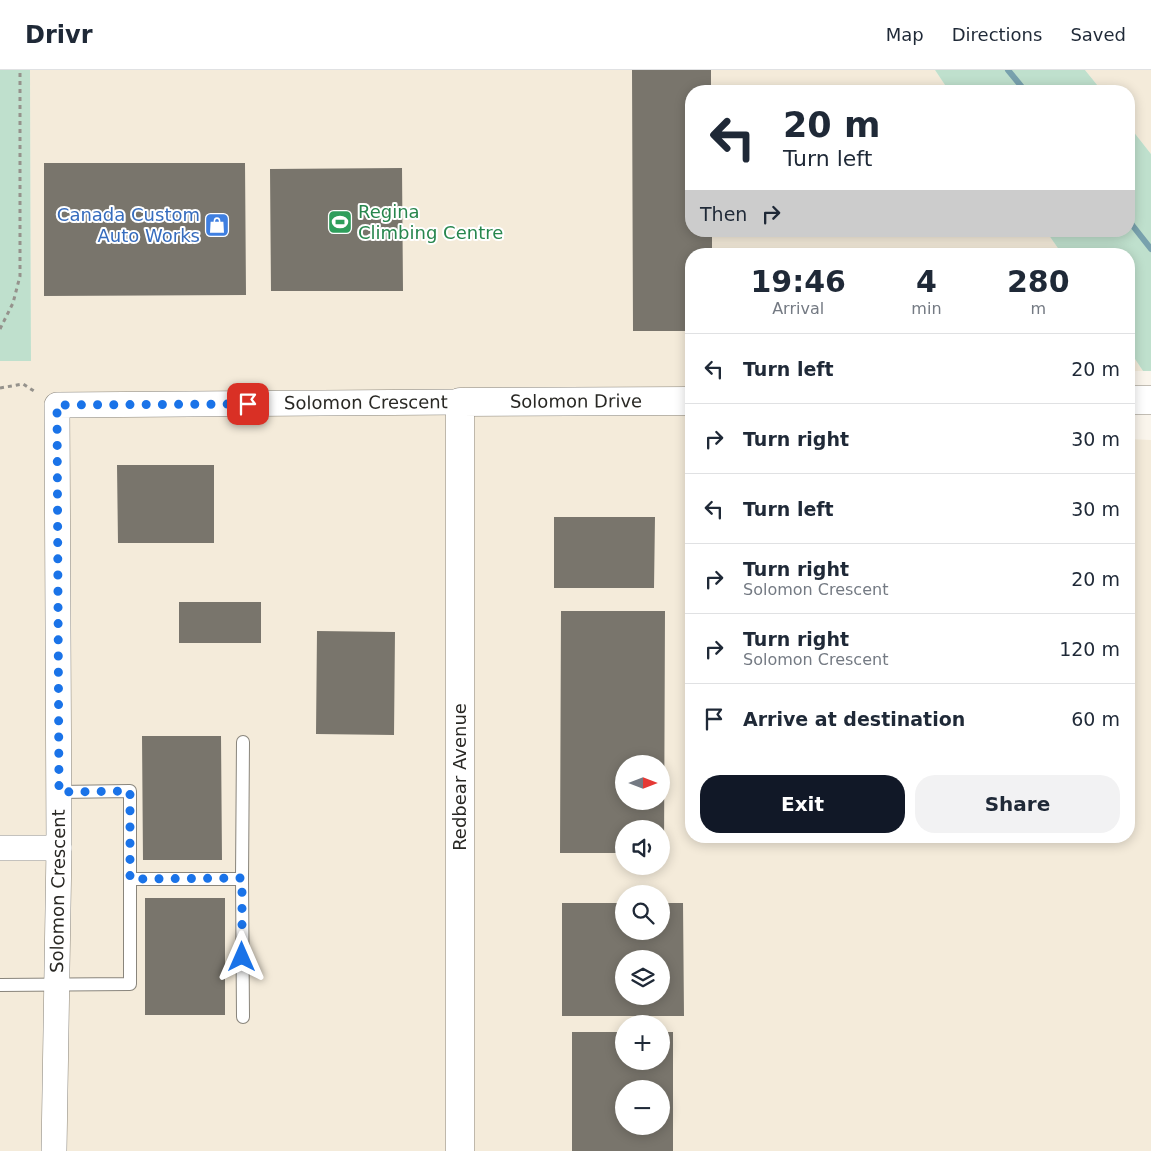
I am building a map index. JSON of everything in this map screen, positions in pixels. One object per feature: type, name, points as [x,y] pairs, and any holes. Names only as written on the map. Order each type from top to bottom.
[{"type":"street","points":[[1135,400],[1151,400]]},
{"type":"street","name":"Solomon Crescent","points":[[54,1151],[59,848],[57,405],[460,402]]},
{"type":"street","name":"Solomon Drive","points":[[460,402],[685,402]]},
{"type":"street","name":"Redbear Avenue","points":[[460,402],[460,1151]]},
{"type":"street","points":[[0,848],[59,848]]},
{"type":"lane","points":[[243,742],[243,1016]]},
{"type":"lane","points":[[0,985],[130,984],[130,791],[59,792]]},
{"type":"lane","points":[[130,879],[242,878]]},
{"type":"path","points":[[0,329],[14,303],[20,276],[20,70]]},
{"type":"path","points":[[0,388],[23,384],[57,405]]},
{"type":"shaded area","points":[[30,70],[935,70],[945,85],[685,85],[685,237],[1050,237],[1058,248],[685,248],[685,843],[1135,843],[1135,439],[1151,440],[1151,1151],[0,1151],[0,361],[31,360]]},
{"type":"shaded area","points":[[1085,70],[1151,70],[1151,154],[1135,134],[1135,85],[1097,85]]},
{"type":"shaded area","points":[[1135,359],[1143,371],[1135,371]]},
{"type":"green space","points":[[0,70],[30,70],[31,361],[0,361]]},
{"type":"green space","points":[[935,70],[1085,70],[1097,85],[945,85]]},
{"type":"green space","points":[[1135,134],[1151,154],[1151,371],[1143,371],[1135,359],[1135,248],[1058,248],[1050,237],[1135,237]]},
{"type":"building","points":[[632,70],[711,70],[711,85],[685,85],[685,237],[712,237],[712,248],[685,248],[685,331],[633,331]]},
{"type":"building","points":[[44,163],[245,163],[246,295],[44,296]]},
{"type":"building","points":[[402,168],[403,291],[271,291],[270,169]]},
{"type":"building","points":[[117,465],[214,465],[214,543],[118,543]]},
{"type":"building","points":[[554,517],[655,517],[654,588],[554,588]]},
{"type":"building","points":[[179,602],[261,602],[261,643],[179,643]]},
{"type":"building","points":[[561,611],[665,611],[664,755],[615,755],[615,810],[664,810],[664,820],[615,820],[615,853],[560,853]]},
{"type":"building","points":[[317,631],[395,632],[394,735],[316,734]]},
{"type":"building","points":[[142,736],[221,736],[222,860],[143,860]]},
{"type":"building","points":[[145,898],[225,898],[225,1015],[145,1015]]},
{"type":"building","points":[[562,903],[615,903],[615,940],[670,940],[670,903],[683,903],[684,1016],[562,1016]]},
{"type":"building","points":[[572,1032],[615,1032],[615,1070],[670,1070],[670,1032],[673,1032],[673,1151],[572,1151]]},
{"type":"waterway","points":[[1008,70],[1020,85]]},
{"type":"waterway","points":[[1135,229],[1151,249]]},
{"type":"place","name":"Regina Climbing Centre","points":[[340,222]]},
{"type":"place","name":"Canada Custom Auto Works","points":[[217,225]]},
{"type":"route","points":[[242,957],[242,878],[130,879],[130,791],[59,792],[57,405],[248,404]]}]
